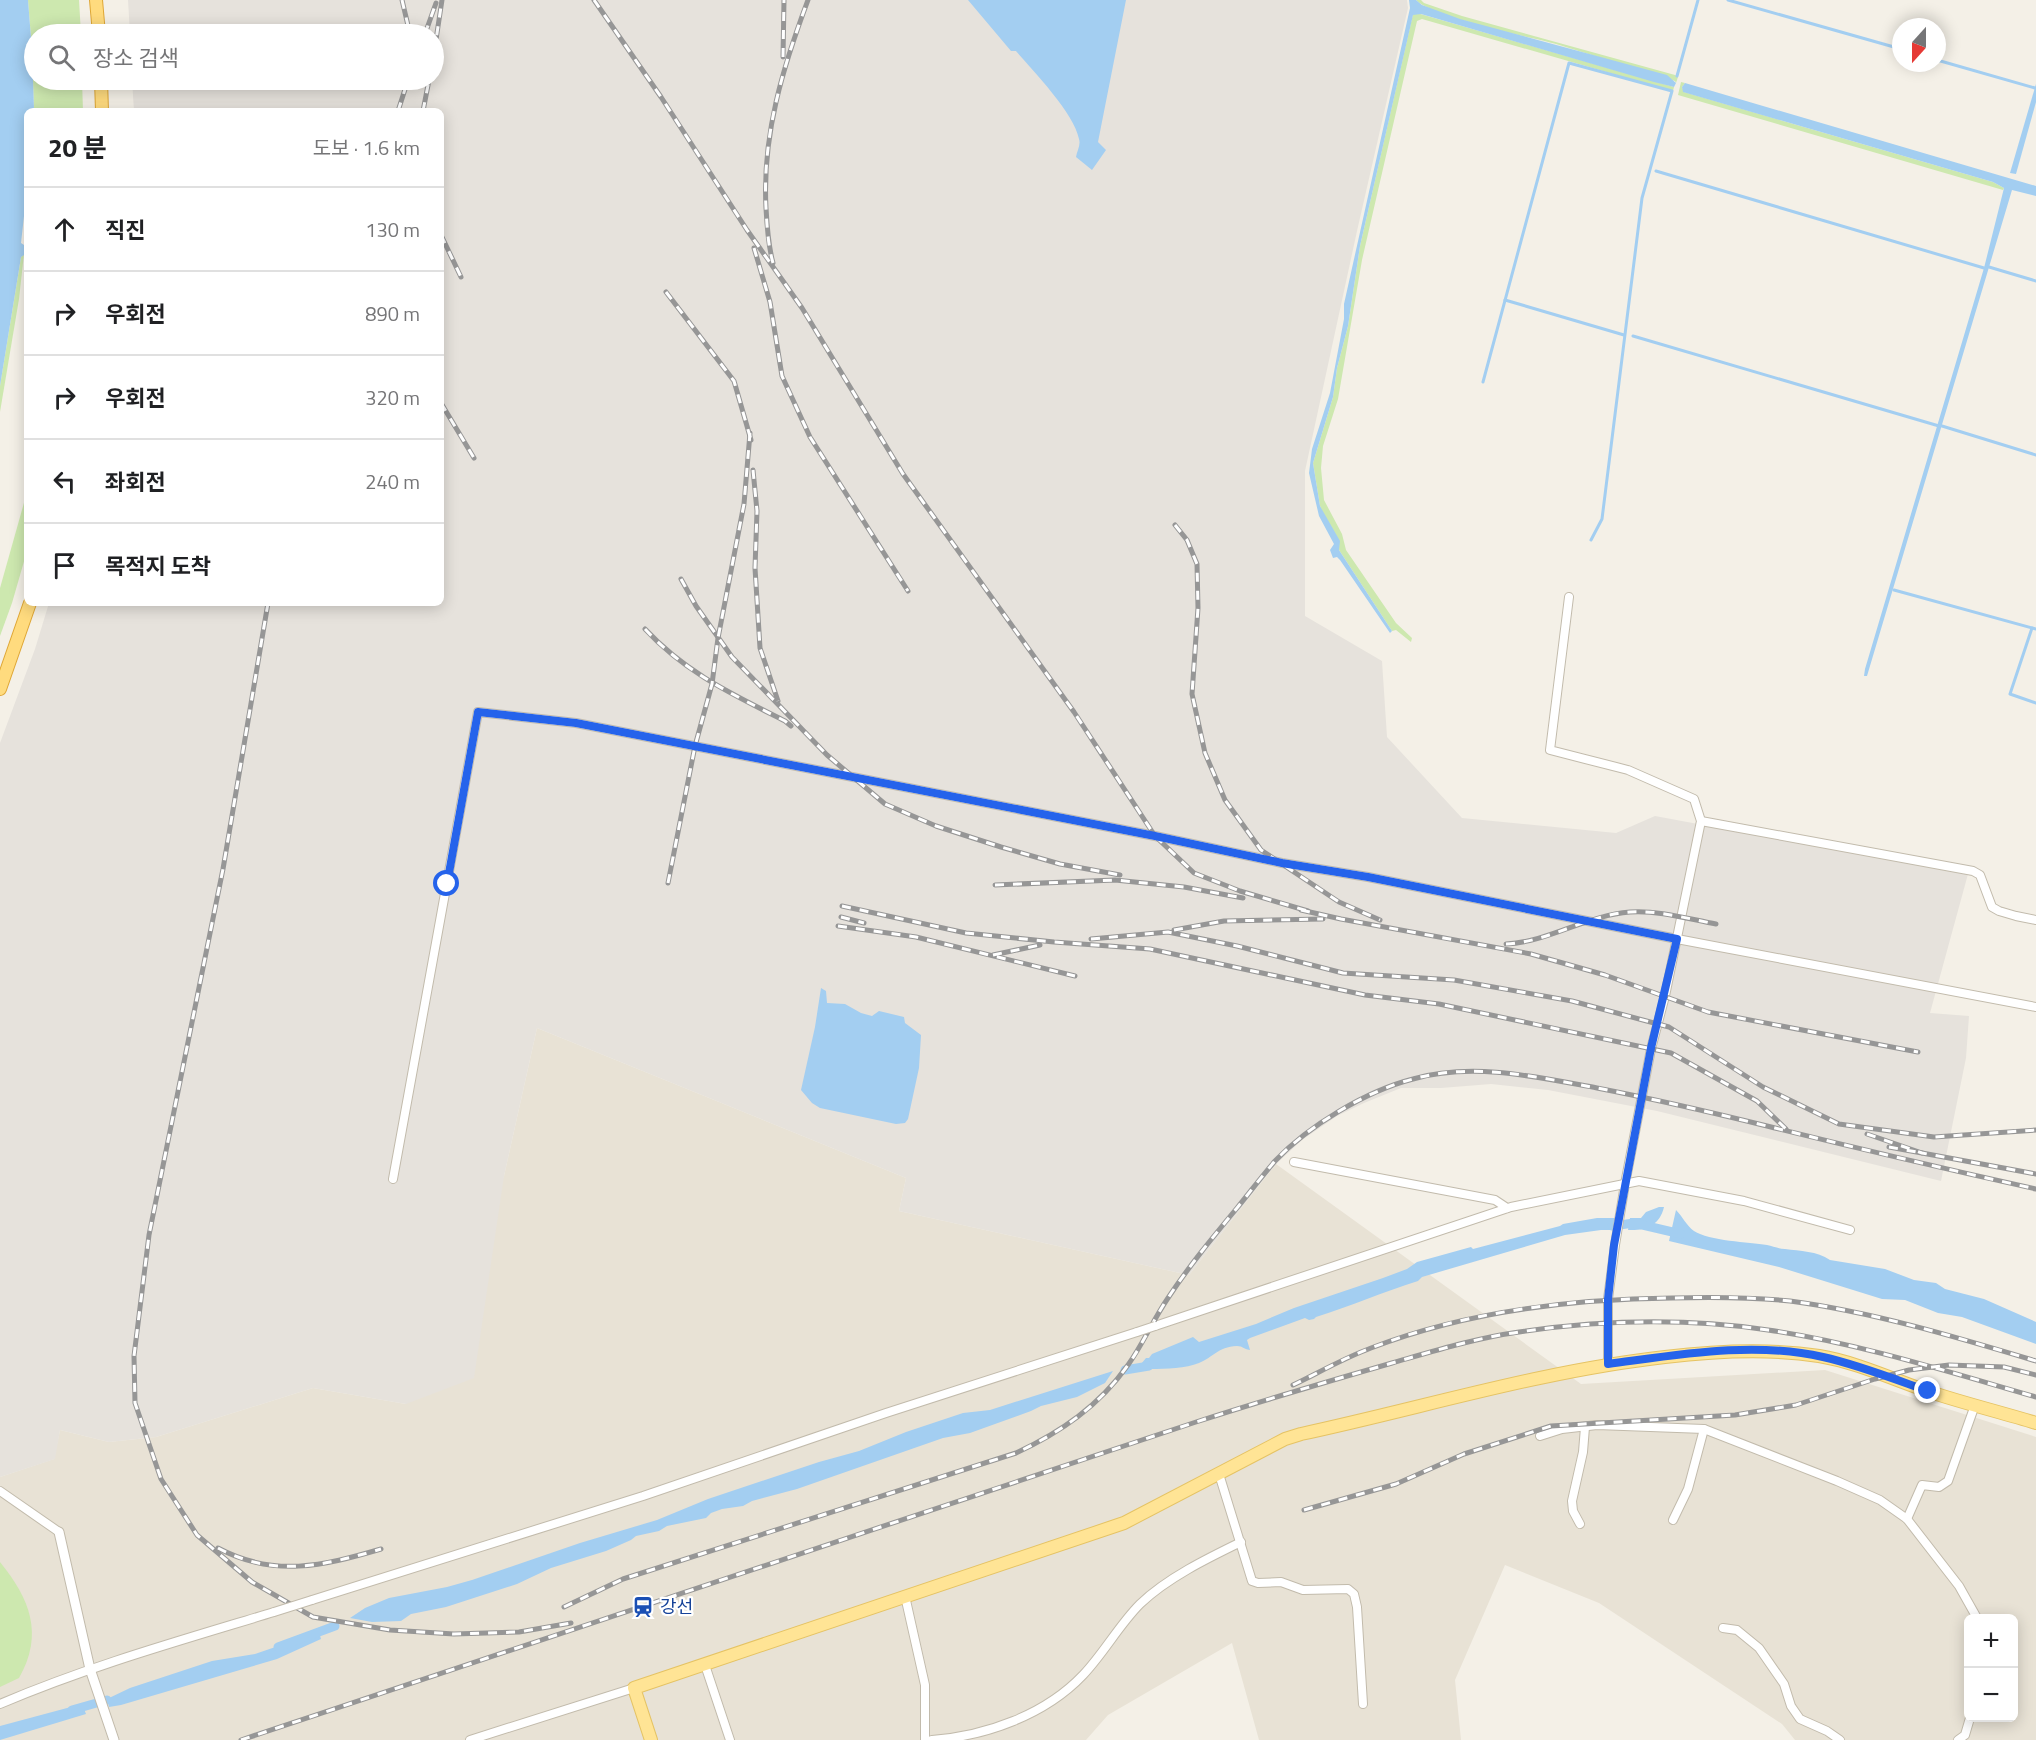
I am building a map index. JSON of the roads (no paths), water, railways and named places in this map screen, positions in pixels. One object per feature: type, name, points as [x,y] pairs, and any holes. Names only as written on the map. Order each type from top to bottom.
[{"type":"highway","points":[[96,0],[98,24]]},
{"type":"highway","points":[[101,90],[102,108]]},
{"type":"highway","points":[[0,688],[29,606]]},
{"type":"main road","points":[[651,1740],[633,1688],[1124,1522],[1301,1434],[1438,1401],[1608,1364],[1718,1352],[1767,1351],[1821,1356],[2036,1423]]},
{"type":"street","points":[[1569,597],[1550,750],[1628,770],[1694,799],[1701,821],[1677,939],[1651,1048],[1621,1204],[1608,1299],[1608,1364]]},
{"type":"street","points":[[393,1179],[478,712],[576,723],[1282,863],[1368,877],[1677,939],[2036,1007]]},
{"type":"street","points":[[1701,821],[1973,872],[1980,875],[1992,907],[1999,912],[2036,920]]},
{"type":"street","points":[[1294,1162],[1495,1200],[1507,1208]]},
{"type":"street","points":[[0,1704],[49,1683],[90,1669],[643,1496],[886,1413],[1507,1208],[1639,1181],[1744,1201],[1850,1230]]},
{"type":"street","points":[[1907,1519],[1922,1485],[1939,1487],[1948,1481],[1976,1405]]},
{"type":"street","points":[[1540,1436],[1562,1429],[1597,1425],[1704,1428],[1837,1481],[1880,1500],[1907,1519],[1959,1586],[1975,1614]]},
{"type":"street","points":[[1580,1524],[1573,1512],[1572,1501],[1583,1452],[1585,1427]]},
{"type":"street","points":[[1673,1520],[1685,1496],[1704,1428]]},
{"type":"street","points":[[1219,1474],[1252,1581],[1281,1582],[1303,1590],[1348,1589],[1354,1594],[1357,1607],[1363,1704]]},
{"type":"street","points":[[0,1491],[59,1533],[90,1669],[114,1740]]},
{"type":"street","points":[[932,1740],[973,1735],[1024,1715],[1052,1700],[1085,1673],[1128,1618],[1157,1589],[1241,1542]]},
{"type":"street","points":[[905,1596],[925,1685],[925,1740]]},
{"type":"street","points":[[1723,1628],[1737,1630],[1759,1648],[1784,1684],[1791,1706],[1800,1719],[1827,1731],[1840,1740]]},
{"type":"street","points":[[705,1665],[730,1740]]},
{"type":"street","points":[[470,1740],[633,1688]]},
{"type":"street","points":[[1959,1740],[1965,1735],[1969,1722]]},
{"type":"water","points":[[0,0],[28,0],[30,24],[24,24],[24,90],[33,90],[34,108],[24,108],[24,216],[21,243],[24,245],[24,255],[21,257],[0,386]]},
{"type":"water","points":[[968,0],[1126,0],[1098,142],[1106,150],[1092,170],[1076,157],[1079,139],[1062,105],[1016,51],[1011,51]]},
{"type":"water","points":[[1409,0],[1416,0],[1422,5],[1460,19],[1667,75],[1676,83],[1674,87],[1654,82],[1421,14],[1413,15],[1360,246],[1348,326],[1337,368],[1333,397],[1313,463],[1320,506],[1340,541],[1339,550],[1392,631],[1390,633],[1340,560],[1337,557],[1333,558],[1330,550],[1334,544],[1319,516],[1309,473],[1312,449],[1330,393],[1344,319],[1344,304],[1410,8]]},
{"type":"water","points":[[1685,83],[2036,186],[2036,196],[2012,190],[1867,676],[1864,676],[1865,669],[1984,268],[2004,188],[1993,182],[1683,92],[1682,87]]},
{"type":"water","points":[[2036,84],[2036,102],[2016,174],[2010,173]]},
{"type":"water","points":[[821,988],[826,991],[827,1003],[845,1004],[872,1016],[879,1011],[904,1017],[905,1023],[921,1035],[919,1068],[908,1119],[905,1123],[896,1124],[820,1108],[812,1103],[801,1090]]},
{"type":"water","points":[[1664,1207],[1662,1213],[1651,1226],[1628,1230],[1630,1218],[1641,1218],[1646,1212]]},
{"type":"water","points":[[1676,1210],[1694,1231],[1709,1237],[1808,1252],[1830,1260],[1885,1269],[1914,1280],[1936,1283],[1945,1289],[1984,1299],[2036,1322],[2036,1344],[1962,1317],[1938,1313],[1905,1300],[1882,1299],[1779,1267],[1669,1241]]},
{"type":"water","points":[[1597,1218],[1620,1218],[1619,1230],[1565,1235],[1422,1277],[1418,1281],[1314,1319],[1305,1318],[1250,1338],[1247,1340],[1250,1350],[1239,1346],[1230,1347],[1220,1350],[1204,1361],[1185,1367],[1137,1369],[1152,1354],[1193,1337],[1199,1342],[1256,1324],[1294,1308],[1407,1269],[1417,1262],[1563,1224]]},
{"type":"water","points":[[1113,1371],[1105,1383],[1077,1397],[1041,1406],[970,1433],[943,1438],[797,1489],[752,1501],[743,1506],[722,1509],[711,1513],[706,1518],[667,1526],[659,1531],[636,1536],[606,1551],[551,1568],[517,1584],[446,1607],[411,1614],[401,1621],[372,1622],[350,1618],[365,1608],[389,1598],[472,1580],[580,1543],[657,1520],[708,1499],[859,1451],[963,1413],[990,1410]]},
{"type":"water","points":[[319,1632],[321,1639],[277,1659],[109,1707],[107,1699],[130,1688],[212,1661],[255,1654]]},
{"type":"water","points":[[82,1704],[86,1714],[0,1740],[0,1726]]},
{"type":"waterway","points":[[1677,76],[1698,0]]},
{"type":"waterway","points":[[1728,0],[1892,46]]},
{"type":"waterway","points":[[1483,382],[1569,63],[1672,91],[1642,198],[1602,519],[1591,540]]},
{"type":"waterway","points":[[1946,63],[2035,88]]},
{"type":"waterway","points":[[1656,171],[1984,268]]},
{"type":"waterway","points":[[1989,267],[2036,281]]},
{"type":"waterway","points":[[1505,300],[1624,335]]},
{"type":"waterway","points":[[1633,336],[1939,426]]},
{"type":"waterway","points":[[1942,426],[2036,455]]},
{"type":"waterway","points":[[1894,590],[2036,629]]},
{"type":"waterway","points":[[2032,628],[2010,694],[2036,703]]},
{"type":"waterway","points":[[1612,1226],[1634,1223],[1681,1234]]},
{"type":"waterway","points":[[1125,1370],[1149,1366]]},
{"type":"waterway","points":[[278,1647],[335,1626]]},
{"type":"waterway","points":[[72,1710],[107,1700]]},
{"type":"railway","points":[[402,0],[408,24]]},
{"type":"railway","points":[[438,24],[442,0]]},
{"type":"railway","points":[[594,0],[661,97],[747,230],[802,308],[903,474],[1074,712],[1155,836],[1194,873],[1240,891],[1308,911]]},
{"type":"railway","points":[[783,57],[784,0]]},
{"type":"railway","points":[[773,263],[766,208],[767,154],[776,102],[790,50],[808,0]]},
{"type":"railway","points":[[429,24],[436,3]]},
{"type":"railway","points":[[399,108],[405,90]]},
{"type":"railway","points":[[424,108],[427,90]]},
{"type":"railway","points":[[444,241],[461,277]]},
{"type":"railway","points":[[754,248],[770,302],[782,376],[810,437],[908,591]]},
{"type":"railway","points":[[666,292],[734,381],[751,440]]},
{"type":"railway","points":[[444,408],[474,458]]},
{"type":"railway","points":[[668,883],[695,746],[712,684],[718,638],[744,504],[750,433]]},
{"type":"railway","points":[[753,470],[757,511],[755,568],[760,648],[778,701]]},
{"type":"railway","points":[[1175,525],[1187,540],[1197,564],[1198,608],[1192,694],[1205,753],[1225,800],[1261,850],[1339,902],[1380,920]]},
{"type":"railway","points":[[681,579],[696,606],[732,657],[827,755],[885,804],[936,826],[1001,847],[1060,864],[1120,875]]},
{"type":"railway","points":[[267,606],[223,869],[149,1235],[134,1356],[135,1403],[161,1479],[197,1535],[252,1582],[313,1617],[390,1630],[454,1634],[519,1632],[571,1623]]},
{"type":"railway","points":[[645,629],[693,670],[791,726]]},
{"type":"railway","points":[[995,885],[1115,880],[1184,887],[1243,898]]},
{"type":"railway","points":[[842,906],[966,933],[1150,949],[1365,995],[1439,1004],[1671,1053],[1757,1101],[1786,1129]]},
{"type":"railway","points":[[1301,910],[1531,954],[1605,975],[1708,1012],[1918,1052]]},
{"type":"railway","points":[[1506,944],[1537,939],[1599,918],[1630,912],[1662,914],[1716,924]]},
{"type":"railway","points":[[841,917],[864,923]]},
{"type":"railway","points":[[1174,930],[1224,921],[1323,919]]},
{"type":"railway","points":[[838,926],[916,937],[1075,976]]},
{"type":"railway","points":[[1091,939],[1168,932],[1237,946],[1343,973],[1454,980],[1572,1001],[1669,1027],[1763,1087],[1839,1124],[1934,1137],[2036,1130]]},
{"type":"railway","points":[[993,955],[1040,945]]},
{"type":"railway","points":[[564,1607],[623,1579],[1016,1453],[1064,1427],[1092,1405],[1117,1380],[1184,1275],[1275,1161],[1288,1148],[1321,1123],[1357,1101],[1413,1079],[1436,1074],[1482,1071],[1551,1080],[1682,1106],[2036,1189]]},
{"type":"railway","points":[[1867,1134],[1922,1153],[2036,1174]]},
{"type":"railway","points":[[1889,1147],[1922,1153]]},
{"type":"railway","points":[[1293,1385],[1361,1352],[1407,1335],[1444,1325],[1519,1309],[1634,1299],[1702,1297],[1790,1301],[1914,1326],[2036,1361]]},
{"type":"railway","points":[[241,1740],[1196,1422],[1471,1341],[1550,1328],[1612,1323],[1675,1322],[1737,1326],[1836,1342],[2036,1397]]},
{"type":"railway","points":[[1304,1510],[1396,1484],[1464,1454],[1551,1426],[1735,1415],[1796,1405],[1909,1370],[1949,1365],[2004,1367],[2036,1375]]},
{"type":"railway","points":[[218,1548],[259,1563],[279,1566],[319,1564],[381,1549]]},
{"type":"place","name":"강선","points":[[643,1607]]}]
